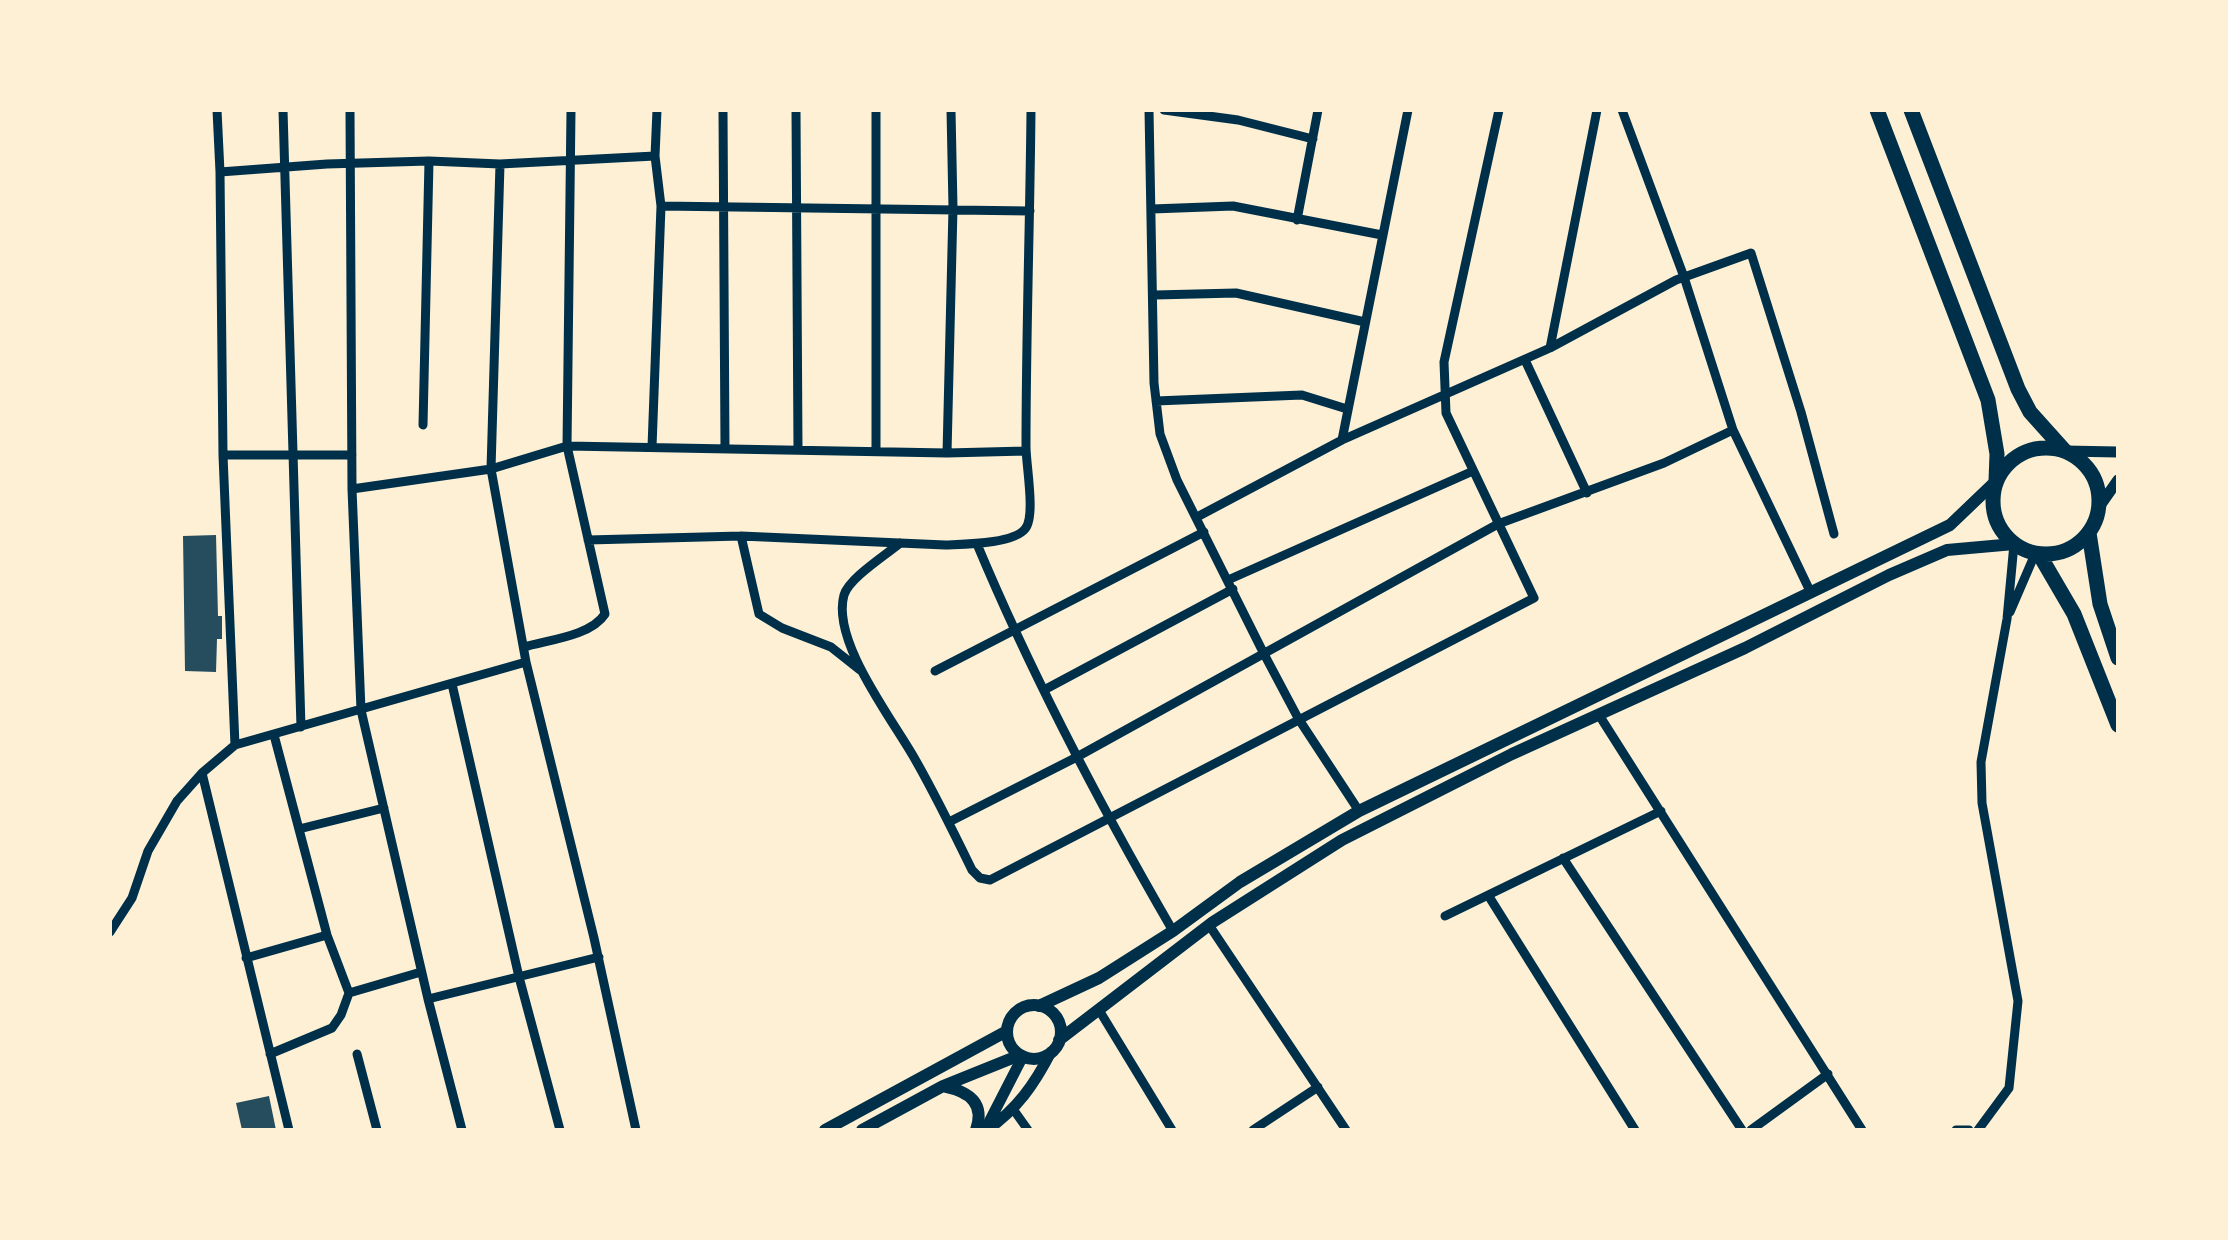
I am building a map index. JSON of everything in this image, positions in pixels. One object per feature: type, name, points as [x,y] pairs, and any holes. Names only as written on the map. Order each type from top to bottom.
[{"type":"highway","points":[[1878,110],[1988,400],[1994,427],[1993,509],[2004,534],[2014,544],[2037,554],[2067,550],[2089,533],[2099,508],[2098,493],[2088,468],[2065,451],[2030,412],[2018,389],[1910,110]]},
{"type":"highway","points":[[1996,481],[2003,469],[2024,452],[2038,448],[2065,451]]},
{"type":"highway","points":[[2089,533],[2100,604],[2118,658]]},
{"type":"highway","points":[[2037,554],[2074,614],[2118,726]]},
{"type":"main road","points":[[825,1130],[1007,1032],[1017,1011],[1024,1007],[1039,1006],[1099,978],[1173,932],[1240,882],[1359,812],[1950,525],[1996,481]]},
{"type":"main road","points":[[862,1130],[943,1086],[1022,1056],[1038,1058],[1209,925],[1342,840],[1598,715],[1746,648],[1889,575],[1947,550],[2014,544]]},
{"type":"main road","points":[[1039,1006],[1057,1018],[1055,1046]]},
{"type":"main road","points":[[1007,1032],[1010,1044],[1022,1056]]},
{"type":"main road","points":[[943,1086],[962,1090],[973,1098],[979,1112],[976,1130]]},
{"type":"street","points":[[217,110],[223,455],[234,745]]},
{"type":"street","points":[[283,110],[301,727]]},
{"type":"street","points":[[350,110],[352,489],[361,710],[462,1130]]},
{"type":"street","points":[[524,647],[583,630],[602,620],[604,604],[566,446],[571,110]]},
{"type":"street","points":[[652,447],[661,206],[657,110]]},
{"type":"street","points":[[723,110],[725,448]]},
{"type":"street","points":[[796,110],[798,448]]},
{"type":"street","points":[[876,110],[876,450]]},
{"type":"street","points":[[947,453],[954,208],[951,110]]},
{"type":"street","points":[[588,540],[740,536],[978,544],[1017,536],[1030,521],[1026,450],[1031,110]]},
{"type":"street","points":[[1150,110],[1160,434],[1168,459],[1263,652],[1298,718],[1359,812]]},
{"type":"street","points":[[1164,110],[1238,120],[1313,139]]},
{"type":"street","points":[[1297,220],[1318,110]]},
{"type":"street","points":[[1342,440],[1408,110]]},
{"type":"street","points":[[900,543],[850,584],[844,595],[843,612],[848,636],[864,673],[972,870],[980,878],[990,880],[1534,598],[1446,413],[1444,393],[1444,362],[1498,110]]},
{"type":"street","points":[[1550,348],[1597,110]]},
{"type":"street","points":[[1622,110],[1684,277],[1733,430],[1810,591]]},
{"type":"street","points":[[220,172],[350,163],[500,164],[656,156]]},
{"type":"street","points":[[423,425],[430,162]]},
{"type":"street","points":[[500,164],[490,469],[526,662],[599,957],[636,1130]]},
{"type":"street","points":[[661,206],[1030,211]]},
{"type":"street","points":[[1152,209],[1233,206],[1382,236]]},
{"type":"street","points":[[1196,518],[1342,440],[1525,360],[1684,277],[1751,253],[1834,534]]},
{"type":"street","points":[[1155,295],[1236,293],[1365,322]]},
{"type":"street","points":[[1525,360],[1587,493]]},
{"type":"street","points":[[1156,401],[1302,394],[1347,409]]},
{"type":"street","points":[[949,822],[1074,758],[1498,524],[1664,463],[1733,430]]},
{"type":"street","points":[[352,489],[490,469],[566,446],[947,453],[1026,450]]},
{"type":"street","points":[[2065,451],[2118,452]]},
{"type":"street","points":[[223,455],[352,455]]},
{"type":"street","points":[[1044,690],[1231,584],[1473,472]]},
{"type":"street","points":[[2099,508],[2118,480]]},
{"type":"street","points":[[934,670],[1204,532]]},
{"type":"street","points":[[740,536],[759,614],[782,628],[831,647],[864,673]]},
{"type":"street","points":[[978,544],[1012,629],[1074,758],[1173,932]]},
{"type":"street","points":[[1978,1130],[2008,1088],[2018,1026],[2018,1001],[1982,803],[1980,762],[2008,619],[2014,544]]},
{"type":"street","points":[[2008,619],[2037,554]]},
{"type":"street","points":[[110,932],[132,898],[148,851],[177,801],[234,745],[526,662]]},
{"type":"street","points":[[452,684],[519,977],[560,1130]]},
{"type":"street","points":[[1598,715],[1862,1130]]},
{"type":"street","points":[[270,1054],[332,1028],[348,994],[327,935],[274,735]]},
{"type":"street","points":[[202,774],[288,1130]]},
{"type":"street","points":[[299,829],[384,808]]},
{"type":"street","points":[[1445,916],[1661,811]]},
{"type":"street","points":[[1564,858],[1742,1130]]},
{"type":"street","points":[[1488,895],[1635,1130]]},
{"type":"street","points":[[1209,925],[1346,1130]]},
{"type":"street","points":[[246,958],[327,935]]},
{"type":"street","points":[[428,999],[599,957]]},
{"type":"street","points":[[348,994],[422,972]]},
{"type":"street","points":[[1099,1010],[1172,1130]]},
{"type":"street","points":[[986,1130],[1030,1091],[1055,1046]]},
{"type":"street","points":[[358,1054],[377,1130]]},
{"type":"street","points":[[986,1130],[1022,1056]]},
{"type":"street","points":[[1751,1130],[1828,1074]]},
{"type":"street","points":[[1253,1130],[1318,1088]]},
{"type":"street","points":[[1014,1109],[1028,1130]]},
{"type":"street","points":[[1956,1130],[1969,1130]]},
{"type":"building","points":[[216,535],[222,639],[217,639],[216,672],[185,671],[183,536]]},
{"type":"building","points":[[269,1096],[276,1130],[242,1130],[236,1103]]}]
